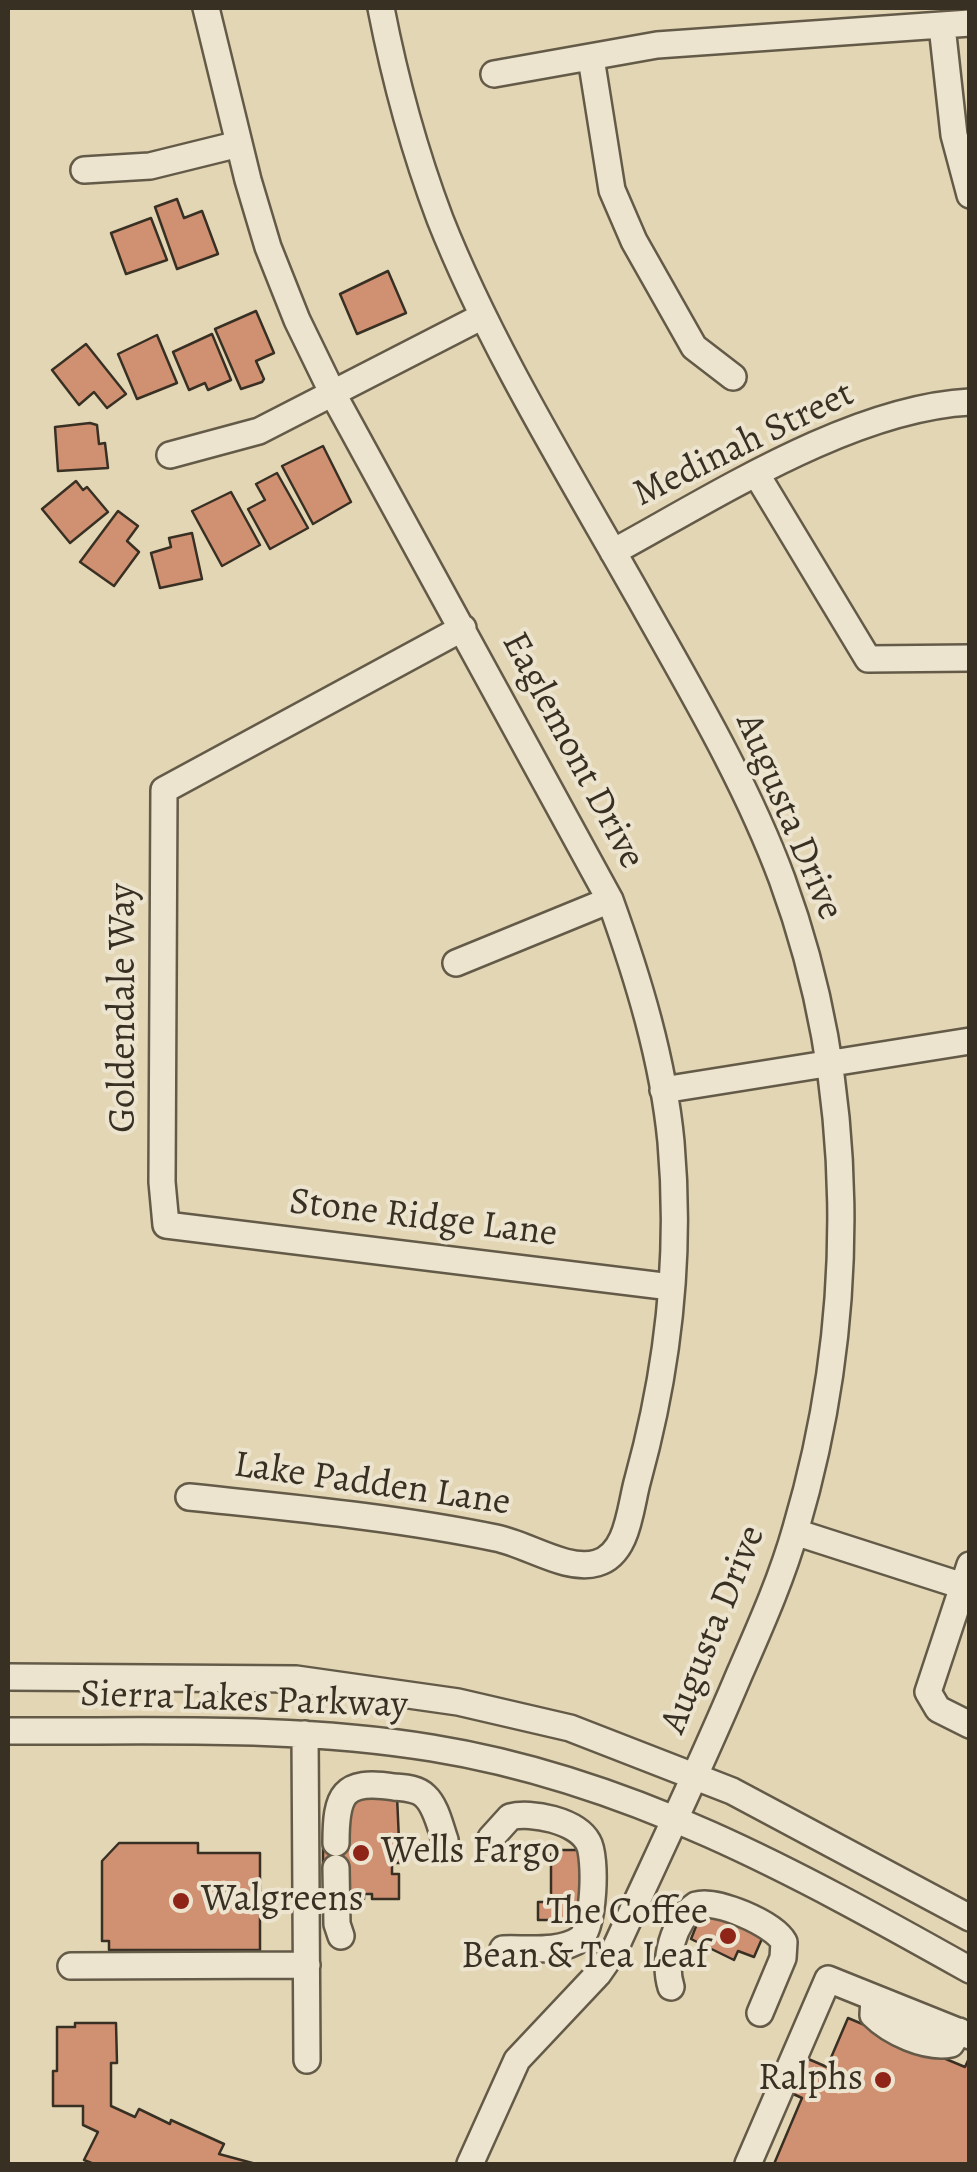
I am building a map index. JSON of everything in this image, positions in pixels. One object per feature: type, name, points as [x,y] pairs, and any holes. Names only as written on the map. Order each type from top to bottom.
[{"type":"street","name":"Eaglemont Drive","points":[[206,8],[268,247],[297,320],[333,394],[610,900],[635,970],[671,1142],[671,1286],[656,1417],[621,1544],[600,1563]]},
{"type":"street","name":"Augusta Drive","points":[[381,8],[394,76],[415,147],[442,222],[484,316],[749,803],[780,876],[802,939],[828,1063],[841,1188],[836,1326],[820,1428],[796,1532],[757,1634],[614,1951],[598,1974],[517,2060],[470,2164]]},
{"type":"street","points":[[494,74],[657,45],[970,24]]},
{"type":"street","points":[[942,26],[954,134],[970,196]]},
{"type":"street","points":[[591,58],[612,190],[634,241],[694,346],[733,376]]},
{"type":"street","points":[[84,170],[150,166],[239,144]]},
{"type":"street","points":[[170,454],[258,431],[484,316]]},
{"type":"street","name":"Medinah Street","points":[[614,552],[850,429],[944,403],[970,402]]},
{"type":"street","points":[[757,475],[868,659],[970,658]]},
{"type":"street","name":"Goldendale Way","points":[[166,1226],[162,1182],[164,790],[463,628]]},
{"type":"street","points":[[456,963],[610,900]]},
{"type":"street","points":[[663,1090],[970,1041]]},
{"type":"street","name":"Stone Ridge Lane","points":[[166,1226],[671,1286]]},
{"type":"street","name":"Lake Padden Lane","points":[[188,1497],[448,1528],[506,1540],[570,1564],[600,1563]]},
{"type":"street","points":[[796,1532],[966,1576],[928,1692],[938,1709],[970,1725]]},
{"type":"street","name":"Sierra Lakes Parkway","points":[[8,1676],[296,1679],[458,1702],[570,1728],[745,1797],[970,1918]]},
{"type":"street","name":"Sierra Lakes Parkway","points":[[8,1731],[306,1734],[399,1743],[489,1760],[604,1792],[714,1834],[970,1970]]},
{"type":"street","points":[[306,1734],[303,1810],[307,1836],[307,2060]]},
{"type":"street","points":[[341,1936],[337,1924],[336,1856],[339,1799],[353,1788],[372,1783],[421,1792],[432,1805],[445,1840]]},
{"type":"street","points":[[492,1838],[503,1822],[526,1815],[574,1828],[587,1839],[592,1853],[590,1921],[583,1937],[566,1946],[503,1949]]},
{"type":"street","points":[[671,1987],[668,1956],[684,1917],[696,1904],[713,1902],[774,1930],[784,1942],[783,1958],[760,2013]]},
{"type":"street","points":[[71,1966],[306,1964]]},
{"type":"street","points":[[748,2164],[828,1979],[964,2034]]},
{"type":"building","points":[[177,199],[184,218],[202,211],[218,254],[177,269],[155,207]]},
{"type":"building","points":[[151,218],[167,260],[126,274],[111,233]]},
{"type":"building","points":[[388,271],[406,313],[357,334],[340,294]]},
{"type":"building","points":[[256,311],[274,353],[256,361],[262,382],[241,389],[215,329]]},
{"type":"building","points":[[212,334],[231,380],[208,390],[205,383],[189,390],[173,352]]},
{"type":"building","points":[[157,335],[177,383],[137,399],[118,354]]},
{"type":"building","points":[[86,344],[126,394],[107,408],[94,392],[79,405],[52,370]]},
{"type":"building","points":[[97,425],[99,444],[105,443],[108,468],[58,471],[55,427]]},
{"type":"building","points":[[323,446],[351,502],[313,524],[282,466]]},
{"type":"building","points":[[277,473],[308,528],[270,549],[248,509],[265,500],[256,484]]},
{"type":"building","points":[[76,481],[83,490],[87,487],[108,512],[70,543],[42,509]]},
{"type":"building","points":[[231,492],[260,545],[222,566],[192,511]]},
{"type":"building","points":[[118,511],[138,526],[127,541],[139,552],[114,586],[80,562]]},
{"type":"building","points":[[192,533],[202,579],[160,588],[151,553],[171,547],[169,538]]},
{"type":"building","name":"Wells Fargo","points":[[363,1796],[397,1796],[400,1863],[392,1863],[392,1874],[399,1874],[399,1899],[372,1899],[372,1894],[364,1894],[364,1899],[338,1899],[343,1868],[323,1868],[323,1843],[341,1843],[338,1815]]},
{"type":"building","name":"Walgreens","points":[[119,1843],[198,1843],[198,1853],[260,1853],[260,1950],[109,1950],[109,1941],[102,1941],[102,1861]]},
{"type":"building","points":[[587,1850],[587,1875],[580,1875],[580,1920],[538,1920],[538,1902],[551,1902],[551,1854]]},
{"type":"building","name":"The Coffee Bean & Tea Leaf","points":[[711,1911],[764,1934],[754,1957],[738,1951],[734,1960],[691,1939],[699,1919],[707,1920]]},
{"type":"building","name":"Ralphs","points":[[848,2018],[965,2067],[970,2056],[970,2164],[774,2164],[802,2098],[791,2093],[806,2058],[827,2067]]},
{"type":"building","points":[[75,2023],[116,2023],[117,2063],[111,2063],[111,2106],[135,2117],[139,2109],[170,2124],[171,2120],[224,2144],[219,2154],[256,2164],[94,2164],[84,2160],[98,2132],[83,2125],[83,2106],[53,2106],[57,2027],[75,2027]]},
{"type":"place","name":"Wells Fargo","points":[[361,1853]]},
{"type":"place","name":"Walgreens","points":[[181,1901]]},
{"type":"place","name":"The Coffee Bean & Tea Leaf","points":[[728,1936]]},
{"type":"place","name":"Ralphs","points":[[883,2080]]}]
